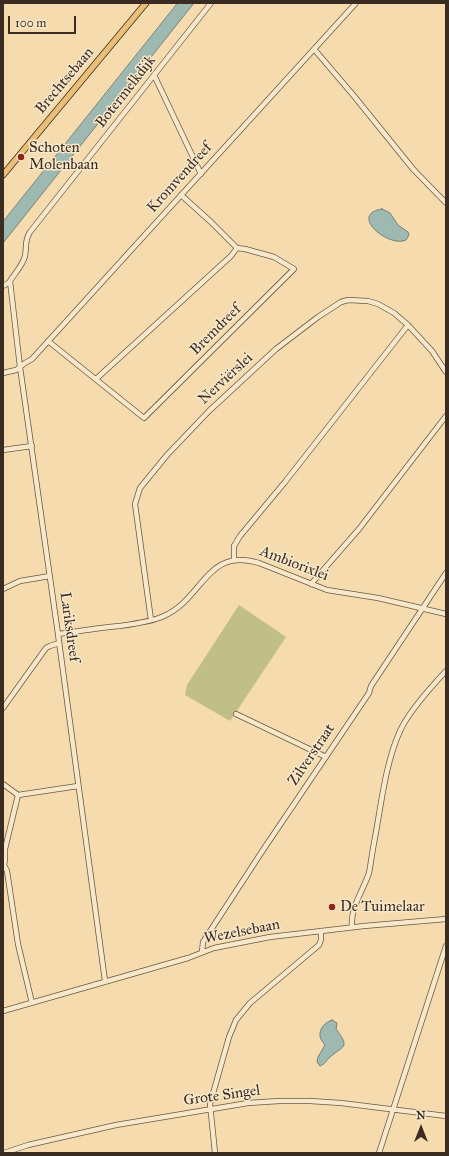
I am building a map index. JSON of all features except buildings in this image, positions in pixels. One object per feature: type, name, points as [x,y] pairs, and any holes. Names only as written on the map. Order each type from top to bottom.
[{"type":"main road","name":"Brechtsebaan","points":[[3,175],[144,4]]},
{"type":"street","name":"Botermelkdijk","points":[[10,282],[22,264],[25,256],[26,238],[30,232],[211,3]]},
{"type":"street","name":"Kromvendreef","points":[[3,373],[16,370],[32,359],[356,3]]},
{"type":"street","points":[[314,49],[413,169],[446,203]]},
{"type":"street","points":[[154,75],[201,174]]},
{"type":"street","points":[[96,380],[231,256],[237,248],[181,195]]},
{"type":"street","name":"Bremdreef","points":[[48,341],[144,418],[294,269],[274,257],[237,248]]},
{"type":"street","points":[[3,286],[10,282]]},
{"type":"street","name":"Lariksdreef","points":[[10,282],[20,367],[105,981]]},
{"type":"street","name":"Nerviërslei","points":[[152,620],[135,504],[140,488],[167,455],[209,411],[270,354],[318,317],[341,302],[357,300],[378,304],[394,313],[408,324],[432,351],[446,372]]},
{"type":"street","points":[[58,634],[152,620],[163,617],[174,611],[185,602],[214,568],[234,559],[234,546],[240,536],[285,482],[408,324]]},
{"type":"street","points":[[311,584],[359,529],[446,416]]},
{"type":"street","points":[[3,450],[32,446]]},
{"type":"street","name":"Ambiorixlei","points":[[234,559],[249,560],[259,563],[327,590],[378,598],[446,614]]},
{"type":"street","name":"Zilverstraat","points":[[202,952],[202,942],[369,693],[371,686],[446,573]]},
{"type":"street","points":[[3,589],[20,581],[50,576]]},
{"type":"street","points":[[3,708],[46,648],[59,643]]},
{"type":"street","points":[[352,927],[351,922],[353,910],[362,892],[369,872],[389,765],[396,742],[401,729],[410,715],[432,686],[446,671]]},
{"type":"street","points":[[236,714],[326,757]]},
{"type":"street","points":[[3,784],[18,795],[78,786]]},
{"type":"street","points":[[18,795],[5,849],[4,865],[7,871],[18,944],[32,1002]]},
{"type":"street","name":"Wezelsebaan","points":[[3,1011],[188,958],[214,948],[270,938],[352,927],[446,919]]},
{"type":"street","points":[[215,1153],[210,1104],[229,1037],[236,1020],[250,1003],[319,945],[321,940],[321,931]]},
{"type":"street","points":[[379,1153],[446,946]]},
{"type":"street","name":"Grote Singel","points":[[4,1153],[28,1145],[91,1129],[210,1109],[279,1100],[333,1103],[446,1116]]},
{"type":"shaded area","points":[[239,605],[286,637],[230,721],[185,695],[187,685]]},
{"type":"water","points":[[178,3],[194,3],[3,243],[3,222]]},
{"type":"water","points":[[382,209],[390,213],[398,225],[408,232],[409,235],[406,240],[398,241],[390,239],[374,229],[370,223],[369,217],[373,212]]},
{"type":"water","points":[[332,1020],[337,1023],[336,1029],[341,1035],[344,1044],[320,1066],[317,1062],[318,1057],[325,1045],[320,1037],[320,1033],[325,1024]]},
{"type":"place","name":"Schoten Molenbaan","points":[[21,157]]},
{"type":"place","name":"De Tuimelaar","points":[[332,907]]}]
